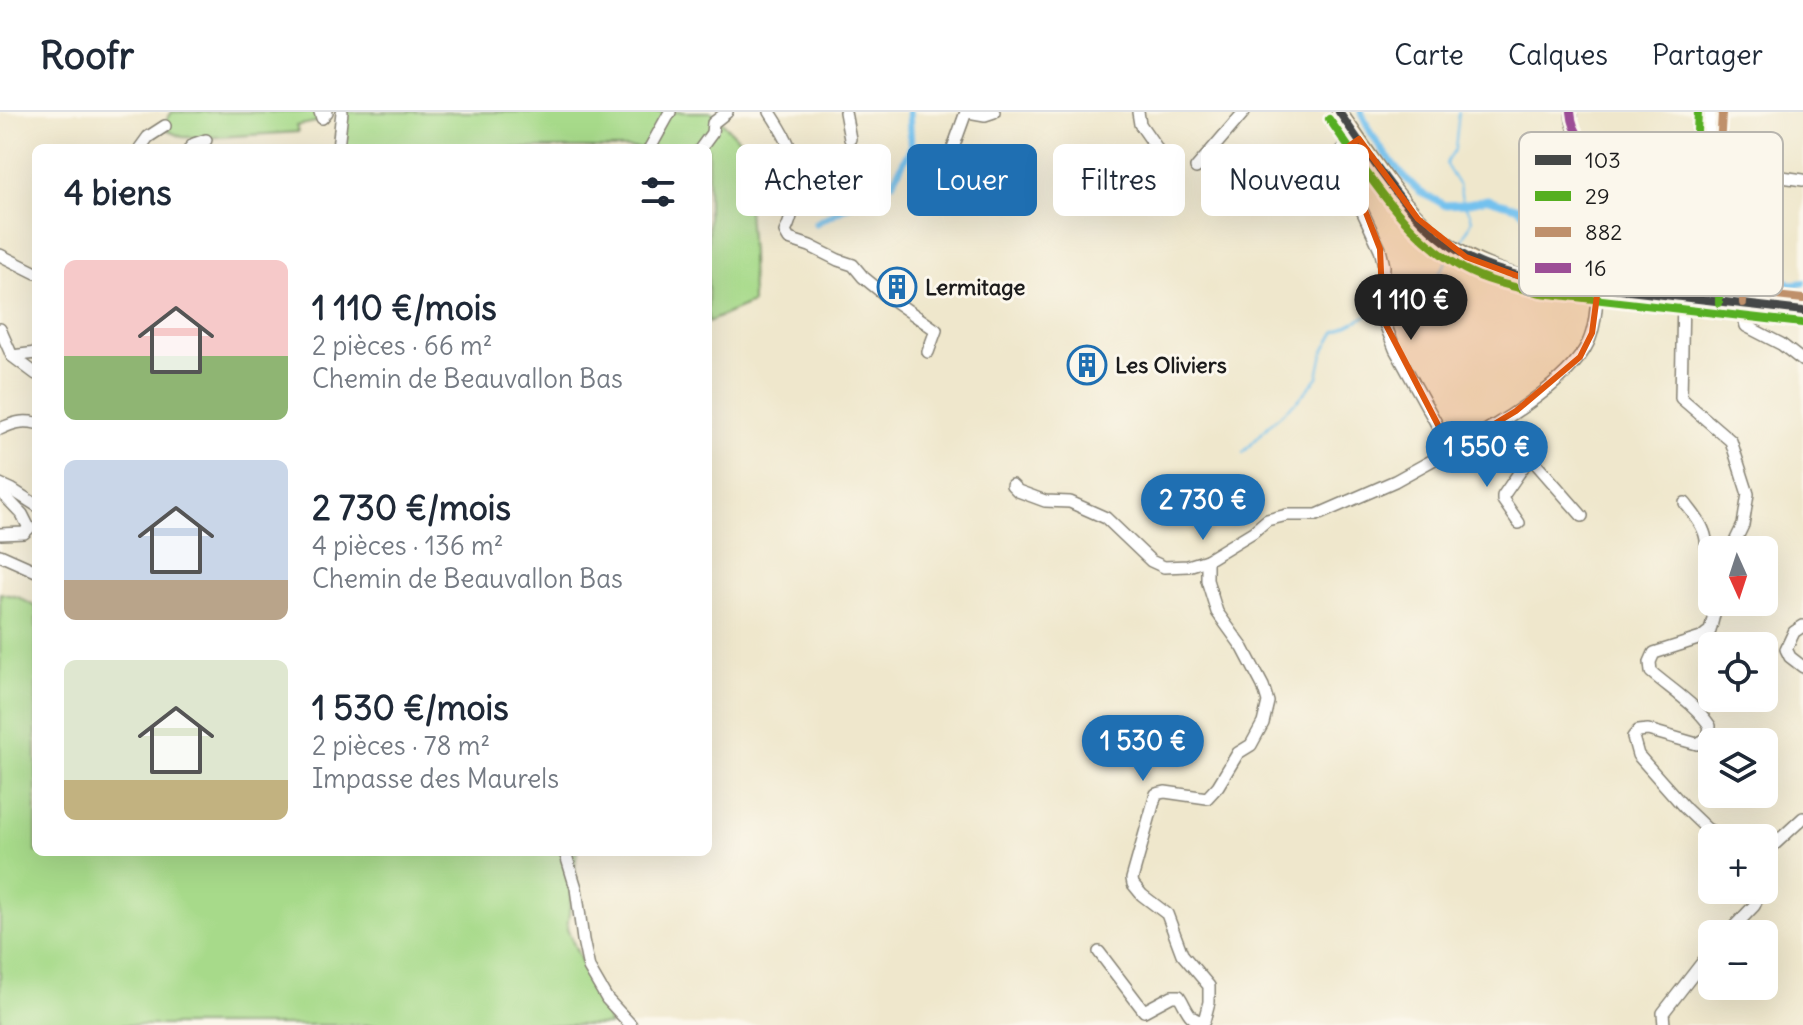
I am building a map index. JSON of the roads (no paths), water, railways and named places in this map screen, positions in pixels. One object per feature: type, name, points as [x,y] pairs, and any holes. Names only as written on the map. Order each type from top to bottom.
[{"type":"main road","points":[[1339,112],[1418,219],[1451,248],[1484,266],[1519,277]]},
{"type":"main road","points":[[1674,296],[1803,311]]},
{"type":"street","points":[[320,112],[322,118],[327,112]]},
{"type":"street","points":[[338,144],[342,112]]},
{"type":"street","points":[[652,144],[670,112]]},
{"type":"street","points":[[704,144],[712,133],[713,123],[727,112]]},
{"type":"street","points":[[770,112],[785,138],[796,170],[793,217],[785,232],[789,239],[853,265],[884,294],[936,330],[928,352]]},
{"type":"street","points":[[845,112],[850,139]]},
{"type":"street","points":[[955,144],[967,112],[979,115],[994,112]]},
{"type":"street","points":[[1138,112],[1140,124],[1154,144]]},
{"type":"street","points":[[1196,168],[1244,112]]},
{"type":"street","points":[[1571,112],[1576,132]]},
{"type":"street","points":[[1708,132],[1710,112]]},
{"type":"street","points":[[143,144],[165,126]]},
{"type":"street","points":[[1359,139],[1342,151],[1352,189],[1380,249],[1384,266],[1383,319],[1395,349],[1451,450]]},
{"type":"street","points":[[194,144],[206,140]]},
{"type":"street","points":[[1783,177],[1803,180]]},
{"type":"street","points":[[0,244],[2,256],[32,271]]},
{"type":"street","points":[[1012,485],[1018,491],[1045,501],[1070,502],[1097,513],[1106,518],[1140,553],[1164,567],[1188,566],[1207,560],[1267,520],[1287,515],[1317,515],[1395,481],[1516,411],[1567,372],[1580,357],[1592,333],[1597,296]]},
{"type":"street","points":[[1731,296],[1731,303]]},
{"type":"street","points":[[1683,297],[1681,398],[1731,441],[1748,494],[1743,525],[1738,536]]},
{"type":"street","points":[[1748,305],[1746,326],[1781,344],[1803,361]]},
{"type":"street","points":[[0,329],[12,356],[32,371]]},
{"type":"street","points":[[12,356],[32,354]]},
{"type":"street","points":[[0,429],[16,422],[32,422]]},
{"type":"street","points":[[1490,428],[1506,429],[1582,516]]},
{"type":"street","points":[[1519,523],[1503,496],[1530,457]]},
{"type":"street","points":[[0,484],[32,502]]},
{"type":"street","points":[[0,491],[22,514],[29,528],[24,533],[0,534]]},
{"type":"street","points":[[1685,503],[1706,536]]},
{"type":"street","points":[[0,555],[32,569]]},
{"type":"street","points":[[1099,952],[1144,1011],[1172,996],[1179,996],[1192,1018],[1204,1021],[1209,986],[1182,954],[1167,914],[1142,895],[1132,879],[1156,794],[1170,792],[1207,798],[1238,753],[1251,745],[1266,713],[1268,702],[1263,686],[1243,648],[1217,612],[1207,580],[1207,560]]},
{"type":"street","points":[[1702,824],[1638,755],[1633,737],[1638,731],[1648,730],[1697,744],[1708,738],[1710,726],[1701,714],[1651,672],[1650,662],[1654,653],[1701,638],[1710,631],[1714,616]]},
{"type":"street","points":[[1803,626],[1794,632],[1786,649],[1790,657],[1803,667]]},
{"type":"street","points":[[1778,841],[1803,818]]},
{"type":"street","points":[[566,856],[576,888],[589,968],[607,999],[631,1025]]},
{"type":"street","points":[[1740,920],[1755,904]]},
{"type":"street","points":[[1664,1025],[1663,1013],[1698,968]]},
{"type":"waterway","points":[[816,223],[893,182],[911,147],[909,112]]},
{"type":"waterway","points":[[1361,112],[1384,153],[1420,192],[1444,205],[1488,199],[1519,208]]},
{"type":"waterway","points":[[1459,112],[1455,149],[1446,165],[1459,186],[1463,204],[1472,220],[1463,240]]},
{"type":"waterway","points":[[1389,307],[1415,299],[1428,289],[1449,258]]},
{"type":"waterway","points":[[1783,280],[1790,284],[1803,283]]},
{"type":"waterway","points":[[1243,453],[1318,377],[1323,353],[1335,332],[1376,311]]},
{"type":"place","name":"Lermitage","points":[[897,287]]},
{"type":"place","name":"Les Oliviers","points":[[1087,365]]}]
